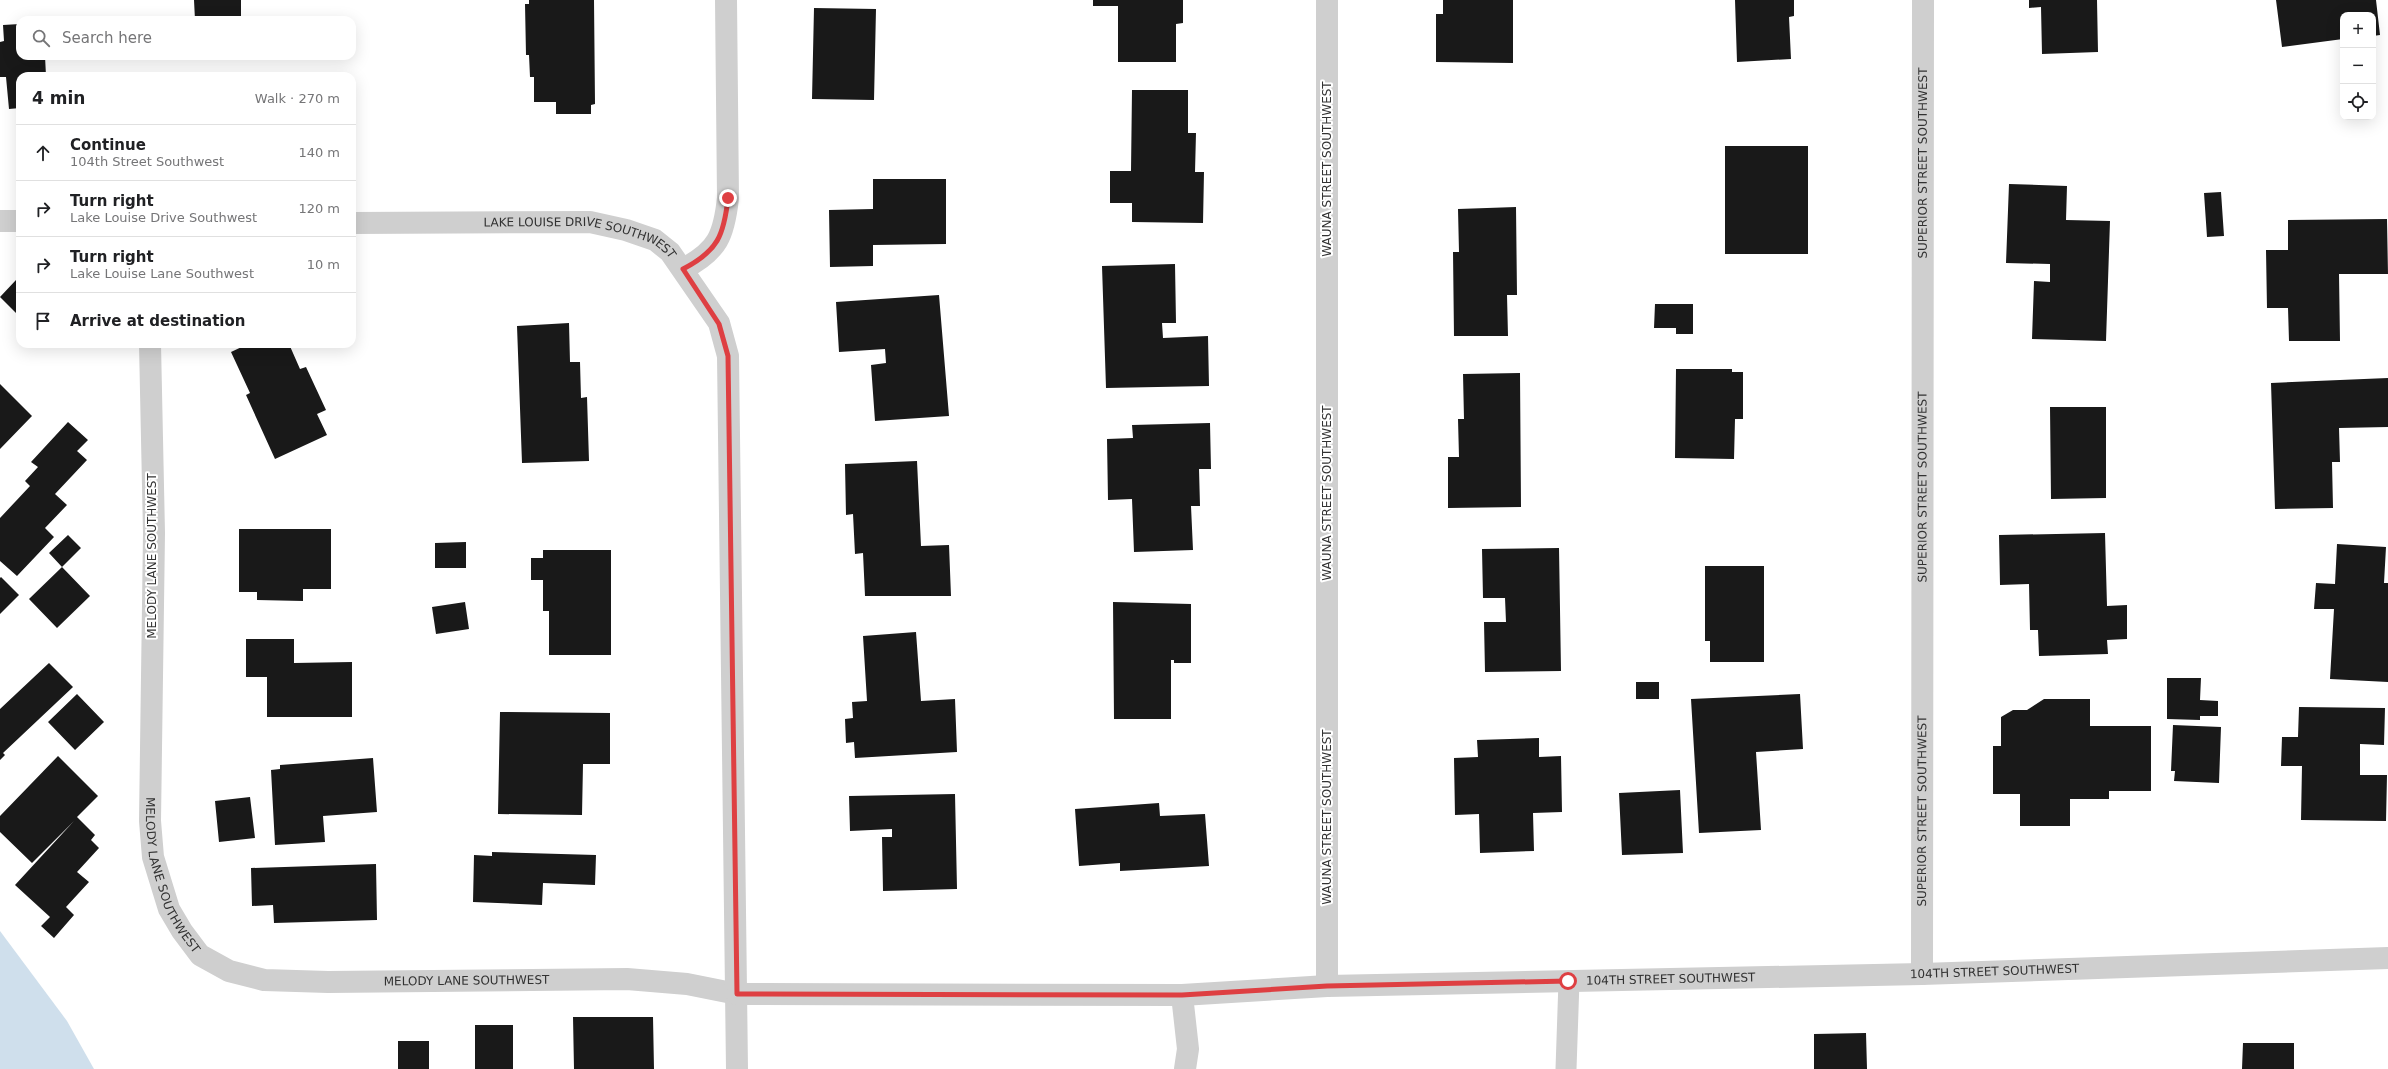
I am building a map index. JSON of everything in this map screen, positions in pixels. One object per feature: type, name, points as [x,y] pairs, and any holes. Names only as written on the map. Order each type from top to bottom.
[{"type":"street","points":[[683,269],[699,261],[717,242],[725,226],[728,198],[726,0]]},
{"type":"street","name":"WAUNA STREET SOUTHWEST","points":[[1327,0],[1327,986]]},
{"type":"street","name":"SUPERIOR STREET SOUTHWEST","points":[[1922,0],[1922,974]]},
{"type":"street","points":[[0,221],[16,221]]},
{"type":"street","name":"LAKE LOUISE DRIVE SOUTHWEST","points":[[356,223],[590,222],[626,230],[655,240],[670,252],[719,324],[728,356],[737,1069]]},
{"type":"street","name":"MELODY LANE SOUTHWEST","points":[[150,348],[154,533],[150,821],[153,857],[169,909],[182,931],[200,955],[229,972],[264,980],[328,982],[627,979],[687,984],[737,994]]},
{"type":"street","name":"104TH STREET SOUTHWEST","points":[[737,994],[1182,995],[1327,986],[1922,974],[2388,958]]},
{"type":"street","points":[[1182,995],[1188,1049],[1185,1069]]},
{"type":"lane","points":[[1566,1069],[1568,981]]},
{"type":"water","points":[[0,931],[67,1021],[94,1069],[0,1069]]},
{"type":"building","points":[[194,0],[241,0],[241,16],[195,16]]},
{"type":"building","points":[[529,0],[594,0],[595,104],[591,105],[591,114],[556,114],[556,102],[534,102],[534,77],[530,77],[529,55],[526,55],[525,4],[529,4]]},
{"type":"building","points":[[1093,0],[1183,0],[1183,23],[1176,24],[1176,62],[1118,62],[1118,6],[1093,6]]},
{"type":"building","points":[[1443,0],[1513,0],[1513,63],[1436,62],[1436,14],[1443,14]]},
{"type":"building","points":[[1735,0],[1794,0],[1794,16],[1789,17],[1791,59],[1737,62]]},
{"type":"building","points":[[2029,0],[2097,0],[2098,52],[2042,54],[2041,7],[2029,8]]},
{"type":"building","points":[[2276,0],[2376,0],[2380,35],[2376,36],[2376,12],[2340,12],[2340,39],[2282,47]]},
{"type":"building","points":[[814,8],[876,9],[874,100],[812,99]]},
{"type":"building","points":[[16,24],[16,60],[45,60],[46,72],[16,72],[16,108],[9,109],[6,77],[0,77],[0,42],[4,41],[3,25]]},
{"type":"building","points":[[1132,90],[1188,90],[1188,133],[1196,133],[1195,172],[1204,172],[1203,223],[1132,222],[1132,203],[1110,203],[1110,171],[1131,171]]},
{"type":"building","points":[[1725,146],[1808,146],[1808,254],[1725,254]]},
{"type":"building","points":[[873,179],[946,179],[946,244],[873,245],[873,266],[830,267],[829,210],[873,209]]},
{"type":"building","points":[[2009,184],[2067,186],[2066,220],[2110,221],[2106,341],[2032,339],[2034,281],[2050,282],[2050,264],[2006,263]]},
{"type":"building","points":[[2221,192],[2224,236],[2207,237],[2204,193]]},
{"type":"building","points":[[1516,207],[1517,295],[1507,295],[1508,336],[1454,336],[1453,252],[1459,252],[1458,209]]},
{"type":"building","points":[[2387,219],[2388,274],[2339,274],[2340,341],[2289,341],[2288,308],[2267,308],[2266,250],[2288,250],[2288,220]]},
{"type":"building","points":[[1175,264],[1176,323],[1162,323],[1163,338],[1208,336],[1209,386],[1106,388],[1102,266]]},
{"type":"building","points":[[16,280],[16,313],[0,297]]},
{"type":"building","points":[[939,295],[949,416],[875,421],[871,365],[886,363],[885,349],[839,352],[836,302]]},
{"type":"building","points":[[1655,304],[1693,304],[1693,334],[1676,334],[1676,328],[1654,328]]},
{"type":"building","points":[[569,323],[570,362],[580,362],[581,398],[587,397],[589,461],[522,463],[517,326]]},
{"type":"building","points":[[240,348],[291,348],[300,369],[306,367],[326,410],[317,414],[327,435],[275,459],[246,395],[250,393],[231,352]]},
{"type":"building","points":[[1676,369],[1732,369],[1732,372],[1743,372],[1743,419],[1735,419],[1734,459],[1675,458]]},
{"type":"building","points":[[1520,373],[1521,507],[1448,508],[1448,457],[1459,457],[1458,419],[1464,419],[1463,374]]},
{"type":"building","points":[[2388,378],[2388,427],[2339,428],[2340,462],[2332,462],[2333,508],[2275,509],[2271,383]]},
{"type":"building","points":[[0,384],[32,416],[0,449]]},
{"type":"building","points":[[2050,407],[2106,407],[2106,498],[2051,499]]},
{"type":"building","points":[[68,422],[88,440],[77,451],[87,460],[55,494],[67,505],[45,528],[54,537],[17,576],[0,561],[0,518],[30,486],[25,481],[38,467],[31,462]]},
{"type":"building","points":[[1210,423],[1211,469],[1199,469],[1200,506],[1191,506],[1193,550],[1134,552],[1132,499],[1108,500],[1107,439],[1133,438],[1132,425]]},
{"type":"building","points":[[917,461],[921,546],[949,545],[951,596],[865,596],[863,553],[855,554],[853,514],[846,515],[845,464]]},
{"type":"building","points":[[239,529],[331,529],[331,589],[303,589],[303,601],[257,600],[257,592],[239,592]]},
{"type":"building","points":[[2105,533],[2107,606],[2127,605],[2127,639],[2107,640],[2108,654],[2039,656],[2038,630],[2030,630],[2029,584],[2000,585],[1999,535]]},
{"type":"building","points":[[68,535],[81,548],[62,567],[49,553]]},
{"type":"building","points":[[466,542],[466,568],[435,568],[435,543]]},
{"type":"building","points":[[2337,544],[2386,547],[2384,583],[2388,583],[2388,682],[2330,679],[2334,609],[2314,609],[2316,583],[2335,584]]},
{"type":"building","points":[[1559,548],[1561,671],[1485,672],[1484,622],[1506,622],[1505,598],[1483,598],[1482,549]]},
{"type":"building","points":[[543,550],[611,550],[611,655],[549,655],[549,611],[543,611],[543,580],[531,580],[531,558],[543,558]]},
{"type":"building","points":[[1705,566],[1764,566],[1764,662],[1710,662],[1710,641],[1705,641]]},
{"type":"building","points":[[62,567],[90,596],[57,628],[29,599]]},
{"type":"building","points":[[1,577],[19,595],[0,614],[0,578]]},
{"type":"building","points":[[465,602],[469,629],[436,634],[432,607]]},
{"type":"building","points":[[1113,602],[1191,604],[1191,663],[1174,663],[1174,660],[1171,660],[1171,719],[1114,719]]},
{"type":"building","points":[[916,632],[921,701],[955,699],[957,752],[855,758],[854,742],[846,743],[845,719],[853,718],[852,702],[867,701],[863,636]]},
{"type":"building","points":[[246,639],[294,639],[294,663],[352,662],[352,717],[267,717],[267,677],[246,677]]},
{"type":"building","points":[[49,663],[73,687],[3,753],[5,755],[0,760],[0,709]]},
{"type":"building","points":[[2167,678],[2201,678],[2200,700],[2218,701],[2218,716],[2200,716],[2200,720],[2167,719]]},
{"type":"building","points":[[1636,682],[1659,682],[1659,699],[1636,699]]},
{"type":"building","points":[[77,694],[104,722],[75,750],[48,722]]},
{"type":"building","points":[[1800,694],[1803,749],[1756,752],[1761,830],[1699,833],[1691,699]]},
{"type":"building","points":[[2044,699],[2090,699],[2090,726],[2151,726],[2151,791],[2109,791],[2109,799],[2070,799],[2070,826],[2020,826],[2020,794],[1993,794],[1993,746],[2001,746],[2001,717],[2013,710],[2027,710]]},
{"type":"building","points":[[2299,707],[2385,708],[2384,745],[2360,744],[2360,775],[2387,775],[2386,821],[2301,820],[2302,766],[2281,766],[2282,737],[2298,737]]},
{"type":"building","points":[[500,712],[610,713],[610,764],[583,764],[582,815],[498,814]]},
{"type":"building","points":[[2173,725],[2221,727],[2219,783],[2174,781],[2175,771],[2171,771]]},
{"type":"building","points":[[1539,738],[1539,757],[1561,756],[1562,812],[1533,813],[1534,851],[1480,853],[1479,814],[1455,815],[1454,758],[1478,757],[1477,740]]},
{"type":"building","points":[[58,756],[98,796],[77,817],[95,835],[91,840],[99,848],[77,872],[89,882],[66,907],[74,915],[54,938],[41,926],[50,917],[15,885],[74,821],[32,863],[0,832],[0,816]]},
{"type":"building","points":[[373,758],[377,812],[323,816],[325,842],[275,845],[271,770],[280,769],[280,765]]},
{"type":"building","points":[[1680,790],[1683,853],[1622,855],[1619,793]]},
{"type":"building","points":[[955,794],[957,889],[883,891],[882,837],[892,837],[892,829],[850,831],[849,796]]},
{"type":"building","points":[[250,797],[255,838],[219,842],[215,801]]},
{"type":"building","points":[[1159,803],[1160,816],[1205,814],[1209,866],[1120,871],[1120,863],[1079,866],[1075,809]]},
{"type":"building","points":[[492,852],[596,855],[595,885],[543,883],[542,905],[473,902],[474,855],[492,856]]},
{"type":"building","points":[[376,864],[377,920],[274,923],[273,905],[252,906],[251,868]]},
{"type":"building","points":[[573,1017],[653,1017],[654,1069],[574,1069]]},
{"type":"building","points":[[475,1025],[513,1025],[513,1069],[475,1069]]},
{"type":"building","points":[[1866,1033],[1867,1069],[1814,1069],[1814,1034]]},
{"type":"building","points":[[398,1041],[429,1041],[429,1069],[398,1069]]},
{"type":"building","points":[[2243,1043],[2294,1043],[2294,1069],[2242,1069]]},
{"type":"route","points":[[728,198],[725,226],[717,242],[699,261],[683,269],[719,324],[728,356],[737,994],[1182,995],[1327,986],[1568,981]]}]
